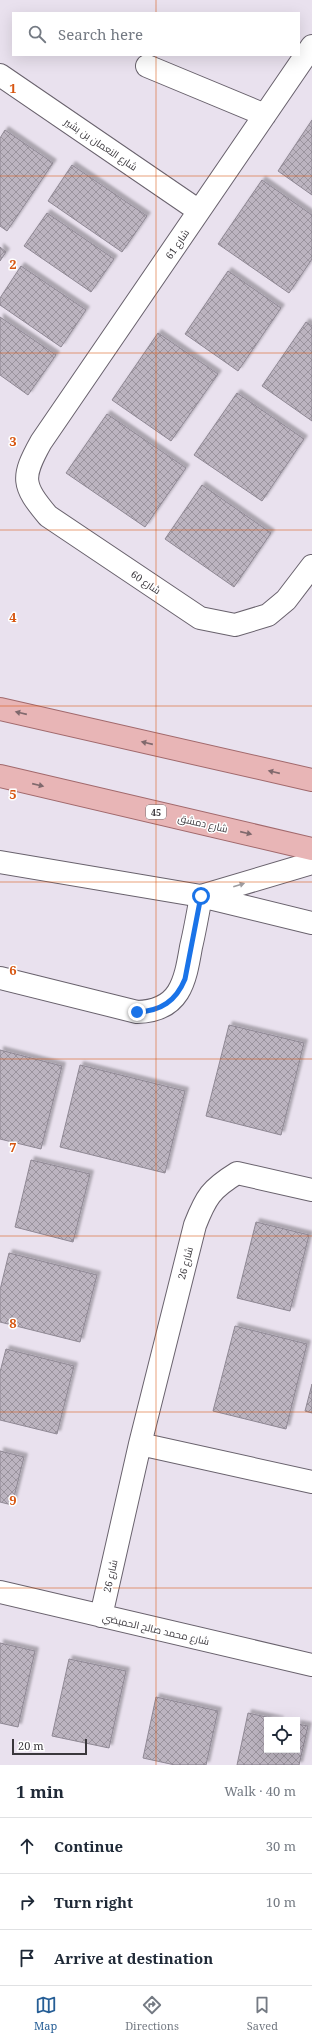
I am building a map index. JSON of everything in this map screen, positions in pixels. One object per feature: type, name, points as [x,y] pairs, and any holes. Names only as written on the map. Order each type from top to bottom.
[{"type":"main road","points":[[0,709],[312,780]]},
{"type":"main road","name":"شارع دمشق","points":[[0,776],[312,849]]},
{"type":"street","name":"شارع 61","points":[[41,442],[312,46]]},
{"type":"street","points":[[147,66],[265,115]]},
{"type":"street","name":"شارع النعمان بن بشير","points":[[1,77],[199,211]]},
{"type":"street","name":"شارع 60","points":[[41,442],[29,464],[26,481],[32,497],[48,516],[200,618],[235,625],[268,615],[286,600],[310,574]]},
{"type":"street","points":[[0,862],[201,896],[312,923]]},
{"type":"street","points":[[201,896],[312,863]]},
{"type":"street","points":[[0,978],[137,1012],[158,1009],[175,997],[185,979],[201,896]]},
{"type":"street","name":"شارع 26","points":[[101,1616],[140,1444],[195,1225],[204,1201],[218,1184],[237,1173],[312,1190]]},
{"type":"street","points":[[140,1444],[312,1482]]},
{"type":"street","name":"شارع محمد صالح الحميضي","points":[[0,1592],[312,1665]]},
{"type":"building","points":[[312,120],[312,195],[278,171]]},
{"type":"building","points":[[5,130],[53,163],[7,231],[0,226],[0,138]]},
{"type":"building","points":[[72,165],[147,216],[122,252],[48,201]]},
{"type":"building","points":[[262,180],[312,215],[312,259],[289,293],[218,244]]},
{"type":"building","points":[[47,213],[114,259],[91,292],[24,246]]},
{"type":"building","points":[[0,247],[6,252],[0,261]]},
{"type":"building","points":[[21,266],[86,310],[61,347],[0,305],[0,298]]},
{"type":"building","points":[[228,271],[281,308],[238,371],[185,334]]},
{"type":"building","points":[[0,317],[56,355],[28,395],[0,375]]},
{"type":"building","points":[[306,322],[312,326],[312,421],[262,386]]},
{"type":"building","points":[[158,333],[218,374],[171,441],[112,400]]},
{"type":"building","points":[[237,393],[304,439],[262,501],[194,455]]},
{"type":"building","points":[[107,414],[186,468],[145,527],[66,473]]},
{"type":"building","points":[[202,485],[271,533],[234,587],[165,539]]},
{"type":"building","points":[[229,1025],[304,1043],[281,1135],[206,1116]]},
{"type":"building","points":[[0,1050],[62,1066],[41,1149],[0,1139]]},
{"type":"building","points":[[80,1065],[185,1091],[165,1173],[60,1147]]},
{"type":"building","points":[[31,1160],[90,1174],[73,1242],[15,1227]]},
{"type":"building","points":[[256,1222],[309,1235],[290,1311],[237,1298]]},
{"type":"building","points":[[9,1253],[97,1275],[80,1342],[0,1322],[0,1290]]},
{"type":"building","points":[[235,1326],[307,1344],[286,1429],[213,1411]]},
{"type":"building","points":[[6,1349],[74,1366],[57,1434],[0,1420],[0,1372]]},
{"type":"building","points":[[312,1384],[312,1413],[305,1411]]},
{"type":"building","points":[[0,1451],[24,1457],[12,1505],[0,1502]]},
{"type":"building","points":[[0,1643],[35,1651],[18,1727],[0,1723]]},
{"type":"building","points":[[69,1659],[126,1671],[109,1748],[52,1736]]},
{"type":"building","points":[[156,1697],[218,1711],[206,1765],[175,1765],[143,1758]]},
{"type":"building","points":[[248,1713],[266,1717],[264,1717],[264,1753],[300,1753],[300,1725],[308,1726],[299,1765],[237,1765]]},
{"type":"route","points":[[137,1012],[148,1012],[158,1009],[175,997],[181,988],[185,979],[201,896]]}]
